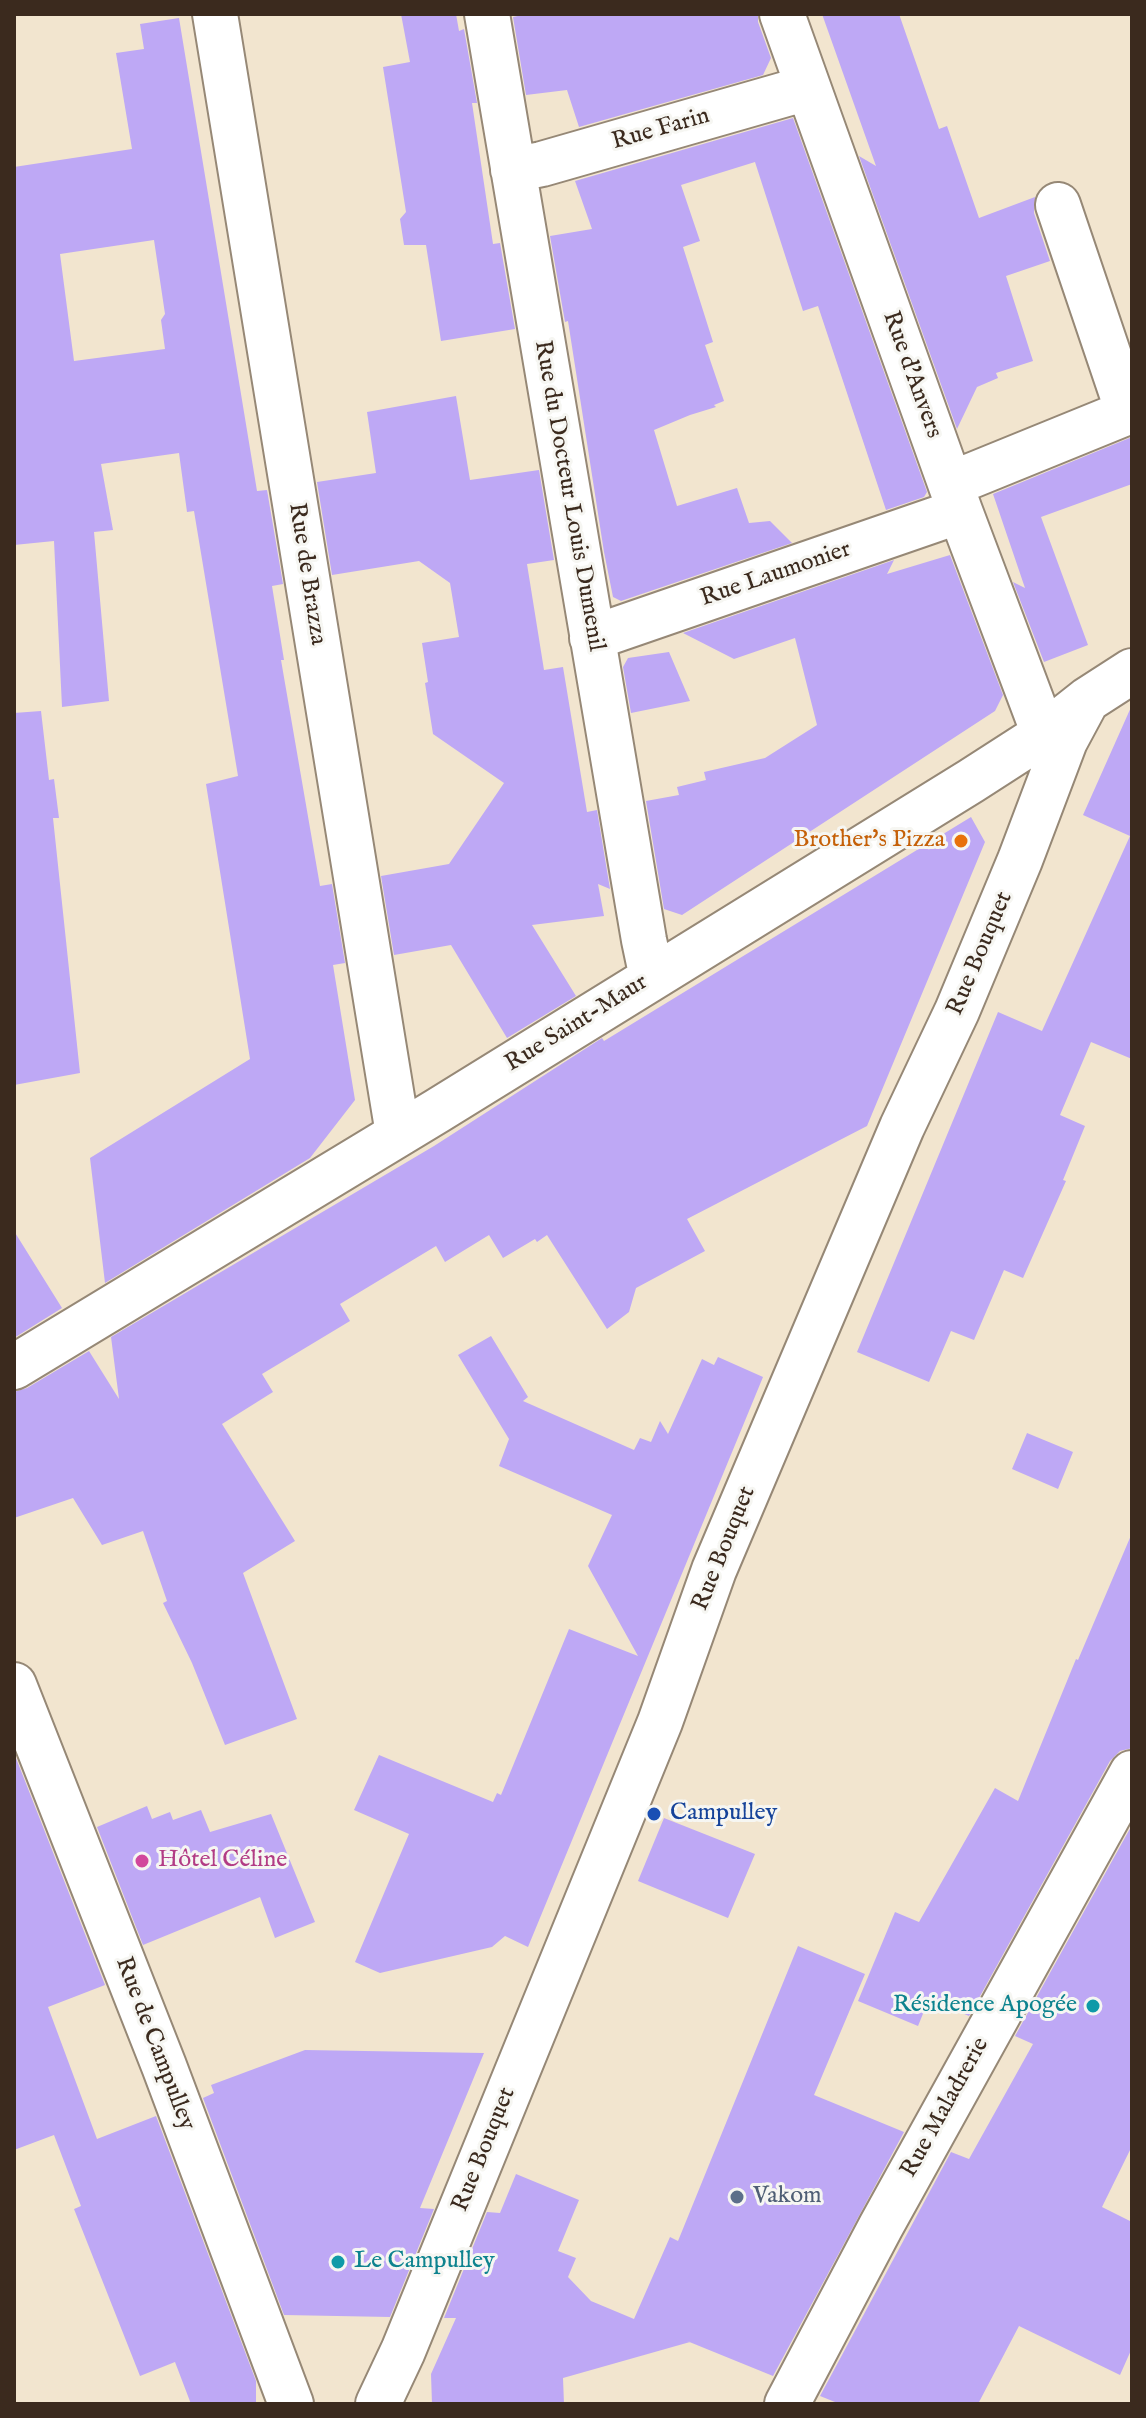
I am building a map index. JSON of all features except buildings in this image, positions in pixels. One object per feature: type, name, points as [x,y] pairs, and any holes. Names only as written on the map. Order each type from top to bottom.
[{"type":"street","name":"Rue de Brazza","points":[[215,14],[398,1134]]},
{"type":"street","name":"Rue du Docteur Louis Dumenil","points":[[487,14],[652,978]]},
{"type":"street","name":"Rue d'Anvers","points":[[782,14],[1044,734]]},
{"type":"street","name":"Rue Farin","points":[[513,170],[807,88]]},
{"type":"street","name":"Rue Laumonier","points":[[592,638],[956,497],[1128,412],[1058,205]]},
{"type":"street","name":"Rue Saint-Maur","points":[[14,1367],[652,978],[1044,734],[1087,700],[1132,671]]},
{"type":"street","name":"Rue Bouquet","points":[[378,2404],[403,2351],[660,1722],[714,1570],[902,1127],[957,1011],[1020,860],[1065,741],[1087,700]]},
{"type":"street","name":"Rue de Campulley","points":[[14,1685],[158,2052],[291,2404]]},
{"type":"street","name":"Rue Maladrerie","points":[[787,2404],[881,2226],[1132,1773]]},
{"type":"place","name":"Brother's Pizza","points":[[961,841]]},
{"type":"place","name":"Campulley","points":[[654,1814]]},
{"type":"place","name":"Hôtel Céline","points":[[142,1861]]},
{"type":"place","name":"Résidence Apogée","points":[[1093,2006]]},
{"type":"place","name":"Vakom","points":[[737,2197]]},
{"type":"place","name":"Le Campulley","points":[[338,2262]]}]
